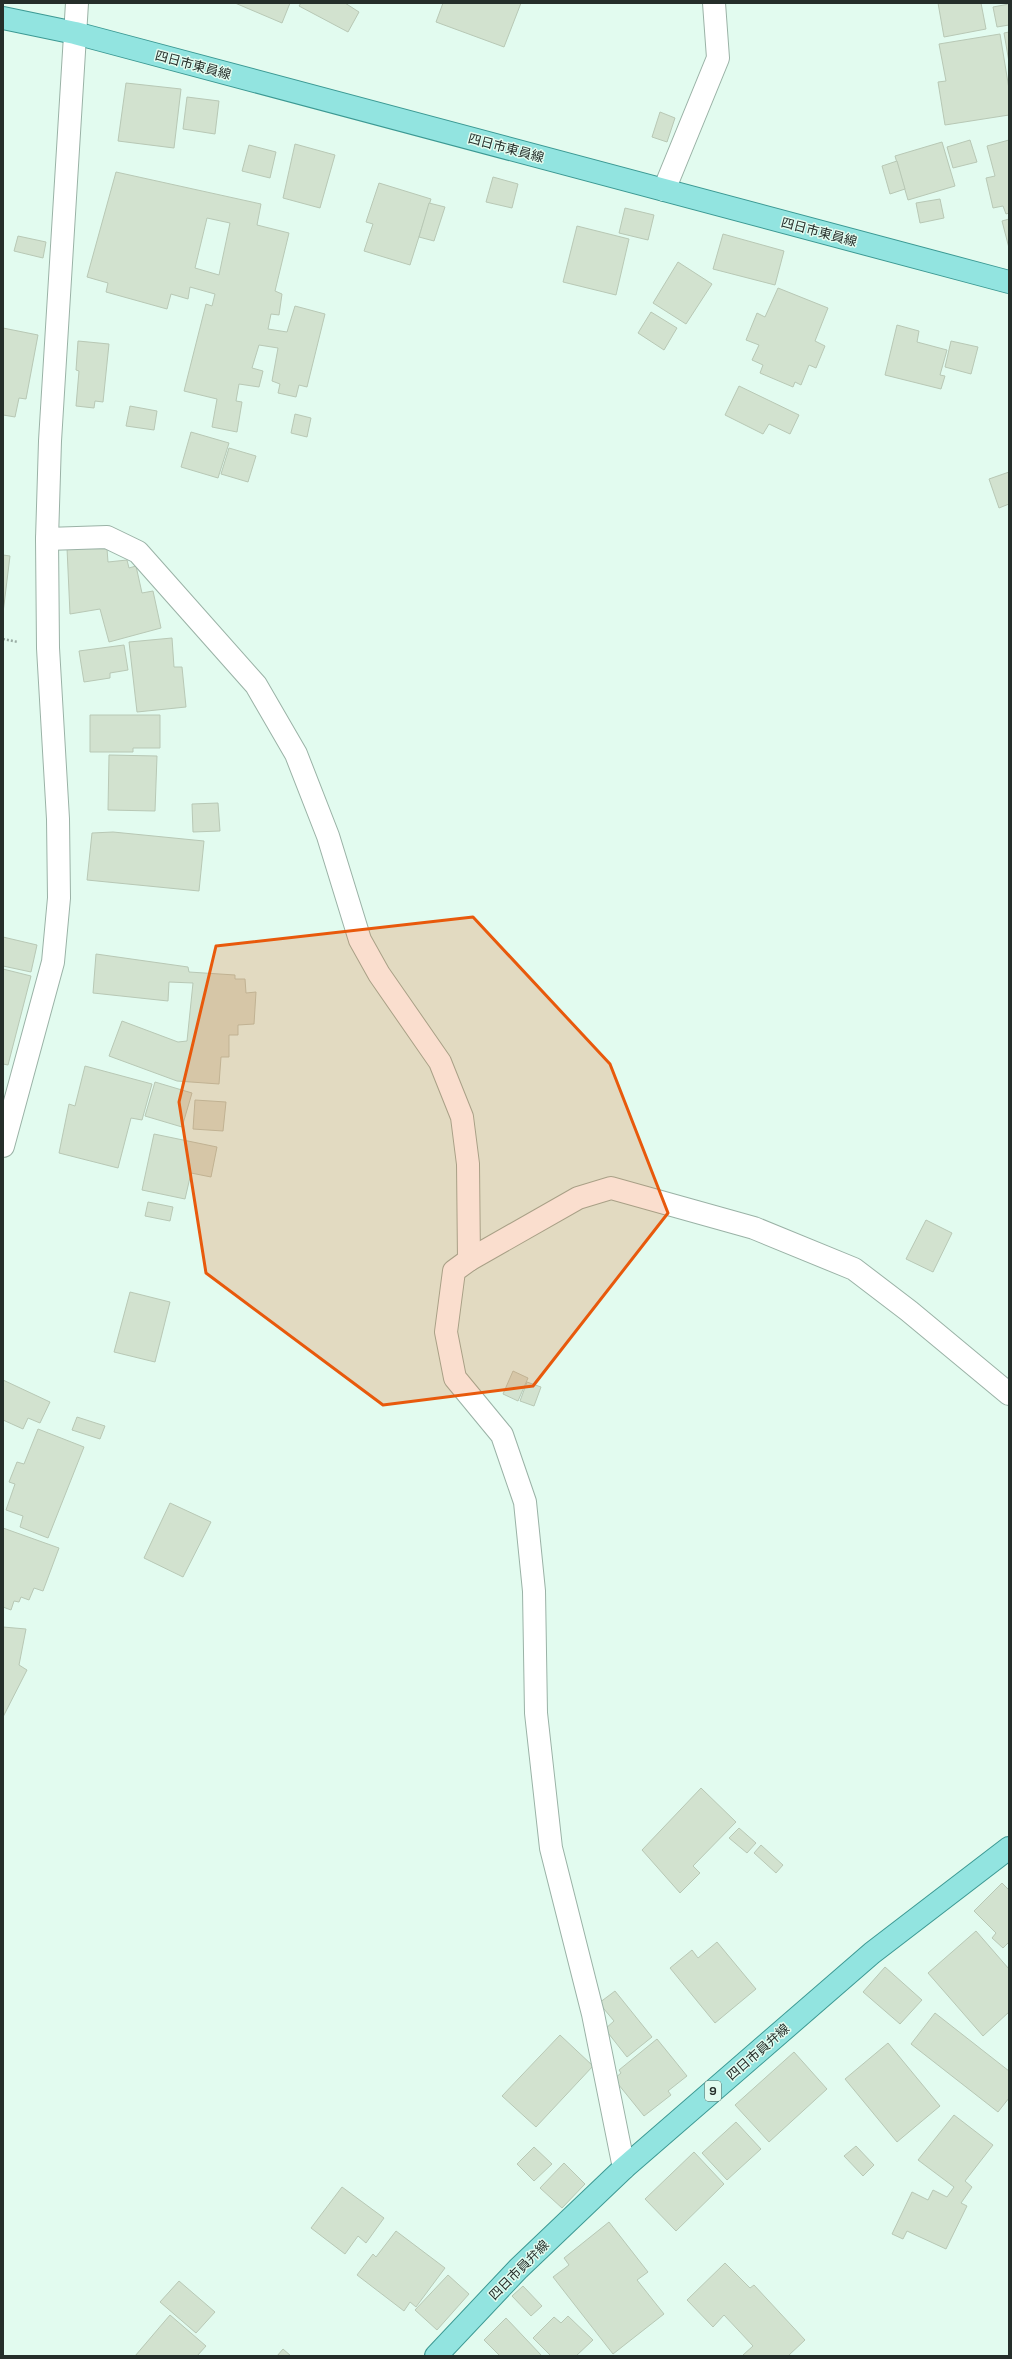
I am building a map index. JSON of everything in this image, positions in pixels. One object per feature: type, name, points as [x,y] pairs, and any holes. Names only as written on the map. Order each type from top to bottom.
[{"type":"main road","name":"四日市東員線","points":[[3,18],[75,34],[1009,282]]},
{"type":"main road","name":"四日市員弁線","points":[[436,2356],[518,2269],[624,2168],[872,1953],[1009,1848]]},
{"type":"street","points":[[3,1146],[53,962],[60,898],[58,819],[48,648],[47,539],[50,441],[77,3]]},
{"type":"street","points":[[664,190],[718,58],[714,3]]},
{"type":"street","points":[[47,539],[107,537],[138,552],[256,685],[296,754],[328,836],[360,940],[379,974],[440,1062],[462,1117],[468,1164],[469,1260]]},
{"type":"street","points":[[624,2168],[593,2014],[551,1848],[536,1713],[534,1591],[525,1502],[502,1435],[455,1378],[446,1332],[454,1271],[469,1260],[578,1198],[611,1188],[754,1228],[854,1269],[909,1311],[1009,1394]]},
{"type":"highlighted area","points":[[473,917],[610,1064],[668,1213],[533,1386],[383,1405],[206,1273],[179,1102],[216,946]]},
{"type":"building","points":[[235,3],[290,3],[282,23]]},
{"type":"building","points":[[301,3],[345,3],[359,12],[348,32],[299,6]]},
{"type":"building","points":[[443,3],[521,3],[504,47],[436,22]]},
{"type":"building","points":[[938,3],[981,3],[986,29],[944,37]]},
{"type":"building","points":[[1009,4],[1009,25],[997,27],[993,7]]},
{"type":"building","points":[[1009,32],[1009,62],[1004,33]]},
{"type":"building","points":[[1000,34],[1009,89],[1009,115],[945,125],[938,82],[946,81],[939,44]]},
{"type":"building","points":[[126,83],[181,89],[174,148],[118,141]]},
{"type":"building","points":[[187,97],[219,101],[215,134],[183,129]]},
{"type":"building","points":[[660,112],[675,118],[667,142],[652,137]]},
{"type":"building","points":[[970,140],[977,162],[953,168],[947,147]]},
{"type":"building","points":[[1009,140],[1009,213],[1006,214],[1003,206],[993,208],[986,178],[995,176],[987,146]]},
{"type":"building","points":[[942,142],[955,186],[908,200],[895,156]]},
{"type":"building","points":[[295,144],[335,155],[320,208],[283,198]]},
{"type":"building","points":[[249,145],[276,152],[270,178],[242,171]]},
{"type":"building","points":[[897,161],[905,189],[890,194],[882,166]]},
{"type":"building","points":[[116,172],[261,204],[257,225],[289,233],[275,291],[282,294],[279,315],[271,314],[268,329],[287,332],[295,306],[325,314],[307,387],[299,385],[296,397],[278,393],[280,384],[272,381],[278,348],[259,345],[252,368],[263,371],[259,387],[239,384],[236,401],[242,402],[237,432],[212,427],[217,399],[184,391],[206,304],[212,306],[215,294],[190,287],[188,299],[171,294],[167,309],[106,292],[108,283],[87,277]],"holes":[[[207,218],[230,223],[219,275],[195,268]]]},
{"type":"building","points":[[493,177],[518,184],[512,208],[486,202]]},
{"type":"building","points":[[379,183],[431,199],[410,265],[364,251],[373,224],[366,222]]},
{"type":"building","points":[[940,199],[944,218],[920,223],[916,203]]},
{"type":"building","points":[[429,203],[445,207],[434,241],[419,237]]},
{"type":"building","points":[[625,208],[654,215],[648,240],[619,233]]},
{"type":"building","points":[[1009,219],[1009,248],[1002,221]]},
{"type":"building","points":[[577,226],[629,239],[616,295],[563,282]]},
{"type":"building","points":[[723,234],[784,251],[775,285],[713,269]]},
{"type":"building","points":[[18,236],[46,242],[43,258],[14,251]]},
{"type":"building","points":[[678,262],[712,284],[686,324],[653,303]]},
{"type":"building","points":[[778,288],[828,308],[815,341],[825,346],[816,368],[809,365],[801,385],[795,382],[793,387],[760,373],[763,365],[752,360],[759,345],[746,340],[757,313],[765,317]]},
{"type":"building","points":[[651,312],[677,328],[664,350],[638,333]]},
{"type":"building","points":[[897,325],[919,331],[917,342],[947,350],[940,375],[945,376],[941,389],[885,375]]},
{"type":"building","points":[[3,328],[38,335],[26,399],[19,398],[15,417],[3,415]]},
{"type":"building","points":[[78,341],[109,344],[103,402],[95,401],[94,408],[76,406],[79,371],[76,370]]},
{"type":"building","points":[[951,341],[978,347],[971,374],[945,367]]},
{"type":"building","points":[[739,386],[799,415],[790,434],[769,424],[763,434],[725,415]]},
{"type":"building","points":[[130,406],[157,411],[154,430],[126,426]]},
{"type":"building","points":[[295,414],[311,418],[307,437],[291,433]]},
{"type":"building","points":[[191,432],[229,443],[218,478],[181,467]]},
{"type":"building","points":[[229,448],[256,456],[248,482],[221,474]]},
{"type":"building","points":[[1009,472],[1009,504],[999,508],[989,479]]},
{"type":"building","points":[[67,548],[107,549],[108,562],[127,560],[129,568],[136,566],[142,593],[153,591],[161,628],[109,642],[100,609],[70,614]]},
{"type":"building","points":[[3,555],[10,556],[3,613]]},
{"type":"building","points":[[172,638],[174,667],[182,667],[186,707],[137,712],[129,642]]},
{"type":"building","points":[[124,645],[128,670],[110,673],[110,678],[84,682],[79,651]]},
{"type":"building","points":[[90,715],[160,715],[160,748],[133,748],[133,752],[90,752]]},
{"type":"building","points":[[109,755],[157,756],[155,811],[108,810]]},
{"type":"building","points":[[218,803],[220,831],[193,832],[192,804]]},
{"type":"building","points":[[113,832],[204,841],[199,891],[87,880],[92,833]]},
{"type":"building","points":[[3,937],[37,945],[31,972],[3,966]]},
{"type":"building","points":[[96,954],[188,967],[189,972],[235,975],[235,979],[245,979],[246,993],[256,992],[254,1024],[238,1025],[238,1035],[229,1035],[229,1057],[221,1057],[219,1084],[177,1081],[109,1056],[122,1021],[178,1042],[187,1041],[193,983],[169,982],[168,1001],[93,993]]},
{"type":"building","points":[[3,969],[31,976],[8,1065],[3,1064]]},
{"type":"building","points":[[85,1066],[152,1084],[142,1120],[131,1118],[118,1168],[59,1153],[69,1104],[75,1106]]},
{"type":"building","points":[[155,1082],[192,1093],[182,1127],[145,1116]]},
{"type":"building","points":[[195,1100],[226,1102],[223,1131],[193,1129]]},
{"type":"building","points":[[154,1134],[217,1147],[211,1177],[191,1173],[185,1199],[142,1190]]},
{"type":"building","points":[[148,1202],[173,1207],[170,1221],[145,1216]]},
{"type":"building","points":[[926,1220],[952,1233],[933,1272],[906,1259]]},
{"type":"building","points":[[130,1292],[170,1302],[155,1362],[114,1352]]},
{"type":"building","points":[[513,1371],[528,1378],[518,1401],[503,1394]]},
{"type":"building","points":[[3,1380],[50,1402],[40,1423],[28,1418],[23,1429],[3,1420]]},
{"type":"building","points":[[527,1382],[541,1387],[534,1406],[520,1401]]},
{"type":"building","points":[[77,1417],[105,1426],[100,1439],[72,1430]]},
{"type":"building","points":[[38,1429],[84,1447],[48,1538],[20,1527],[23,1516],[6,1510],[15,1484],[9,1482],[17,1462],[24,1464]]},
{"type":"building","points":[[170,1503],[211,1522],[183,1577],[144,1558]]},
{"type":"building","points":[[3,1528],[59,1548],[43,1591],[34,1588],[29,1600],[21,1597],[19,1602],[14,1601],[11,1610],[3,1607]]},
{"type":"building","points":[[3,1627],[26,1629],[19,1665],[27,1670],[3,1717]]},
{"type":"building","points":[[701,1788],[736,1822],[693,1866],[700,1873],[680,1893],[642,1850]]},
{"type":"building","points":[[739,1828],[756,1843],[747,1853],[729,1838]]},
{"type":"building","points":[[761,1845],[783,1865],[776,1873],[754,1853]]},
{"type":"building","points":[[1002,1883],[1009,1890],[1009,1942],[1003,1948],[992,1938],[996,1933],[974,1911]]},
{"type":"building","points":[[976,1931],[1009,1969],[1009,2012],[983,2036],[928,1973]]},
{"type":"building","points":[[717,1942],[756,1989],[715,2023],[670,1968],[692,1950],[698,1958]]},
{"type":"building","points":[[885,1967],[922,2000],[900,2024],[863,1992]]},
{"type":"building","points":[[615,1991],[652,2037],[627,2057],[605,2029],[614,2021],[599,2003]]},
{"type":"building","points":[[935,2013],[1009,2071],[1009,2098],[998,2112],[911,2044]]},
{"type":"building","points":[[560,2035],[593,2066],[536,2127],[502,2096]]},
{"type":"building","points":[[657,2039],[687,2076],[668,2091],[671,2095],[644,2116],[614,2079],[621,2073],[619,2070]]},
{"type":"building","points":[[888,2043],[940,2106],[897,2142],[845,2079]]},
{"type":"building","points":[[794,2052],[827,2089],[769,2142],[735,2105]]},
{"type":"building","points":[[954,2115],[993,2145],[965,2181],[972,2187],[961,2203],[967,2206],[946,2249],[907,2231],[903,2239],[892,2234],[912,2192],[928,2200],[933,2190],[947,2197],[954,2187],[918,2160]]},
{"type":"building","points":[[736,2122],[761,2149],[727,2180],[702,2153]]},
{"type":"building","points":[[856,2146],[874,2165],[863,2176],[844,2156]]},
{"type":"building","points":[[534,2147],[552,2164],[534,2181],[517,2164]]},
{"type":"building","points":[[694,2152],[724,2184],[676,2231],[645,2199]]},
{"type":"building","points":[[564,2163],[585,2184],[562,2208],[540,2188]]},
{"type":"building","points":[[342,2187],[384,2218],[366,2243],[358,2236],[345,2254],[311,2228]]},
{"type":"building","points":[[609,2222],[648,2272],[637,2280],[664,2314],[613,2354],[553,2277],[569,2265],[564,2258]]},
{"type":"building","points":[[396,2231],[445,2268],[416,2307],[410,2302],[404,2311],[357,2275],[373,2254],[376,2257]]},
{"type":"building","points":[[725,2263],[750,2288],[754,2285],[805,2340],[788,2356],[743,2355],[753,2346],[724,2315],[713,2327],[687,2300]]},
{"type":"building","points":[[448,2275],[469,2294],[437,2330],[415,2310]]},
{"type":"building","points":[[179,2281],[215,2312],[196,2333],[160,2302]]},
{"type":"building","points":[[523,2286],[542,2306],[531,2316],[512,2296]]},
{"type":"building","points":[[170,2315],[206,2346],[197,2356],[135,2356]]},
{"type":"building","points":[[568,2316],[593,2340],[576,2356],[551,2356],[533,2338],[554,2317],[561,2323]]},
{"type":"building","points":[[506,2318],[542,2356],[500,2356],[484,2340]]},
{"type":"building","points":[[283,2349],[291,2356],[277,2356]]}]
